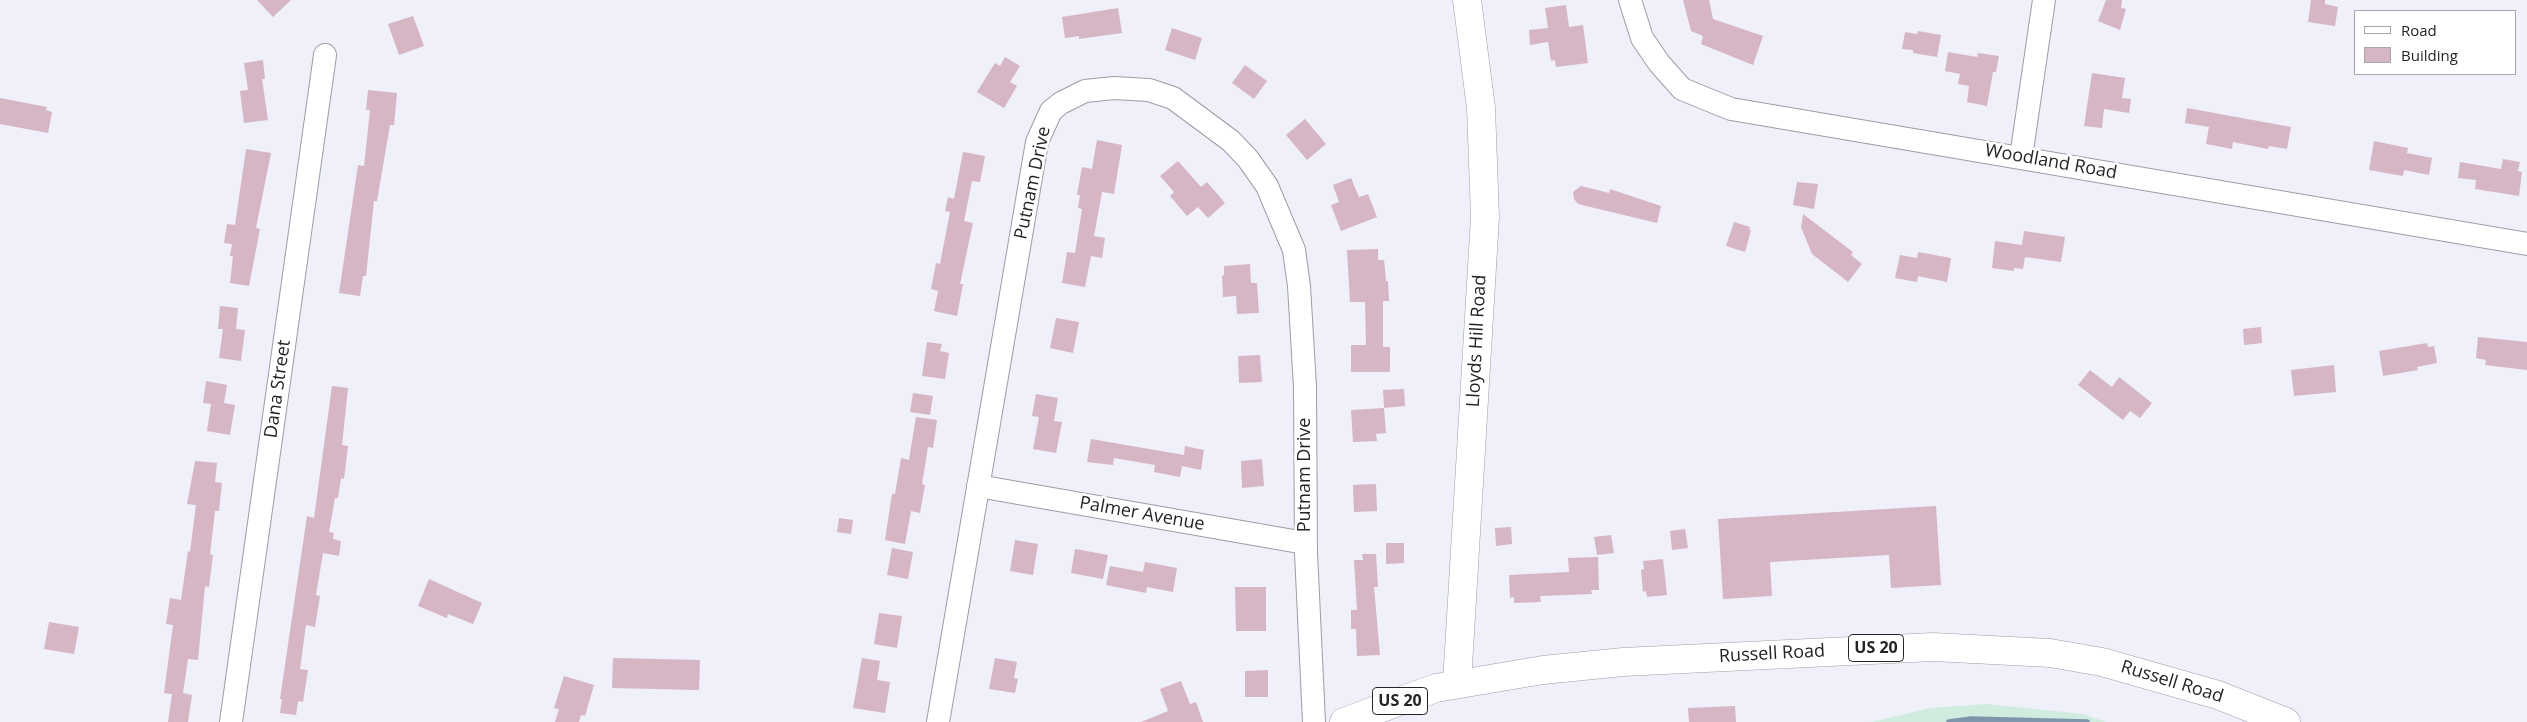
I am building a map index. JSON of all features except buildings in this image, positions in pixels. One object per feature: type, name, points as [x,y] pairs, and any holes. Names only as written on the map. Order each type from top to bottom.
[{"type":"main road","name":"Lloyds Hill Road","points":[[1457,683],[1485,217],[1481,108],[1467,0]]},
{"type":"main road","name":"Russell Road","points":[[1344,722],[1413,696],[1457,683],[1543,670],[1623,662],[1933,646],[1992,648],[2102,662],[2218,695],[2286,722]]},
{"type":"street","name":"Woodland Road","points":[[1630,0],[1642,38],[1659,63],[1682,90],[1731,109],[2527,244]]},
{"type":"street","points":[[2021,157],[2044,0]]},
{"type":"street","name":"Dana Street","points":[[231,722],[325,55]]},
{"type":"street","name":"Putnam Drive","points":[[938,722],[1038,142],[1051,111],[1061,102],[1085,91],[1114,88],[1150,90],[1173,98],[1238,148],[1266,186],[1291,240],[1300,286],[1305,387],[1306,543],[1314,722]]},
{"type":"street","name":"Palmer Avenue","points":[[978,486],[1306,543]]},
{"type":"green space","points":[[1987,704],[2083,714],[2106,722],[1871,722],[1931,708]]},
{"type":"waterway","points":[[1949,722],[1971,719],[2087,722]]}]
